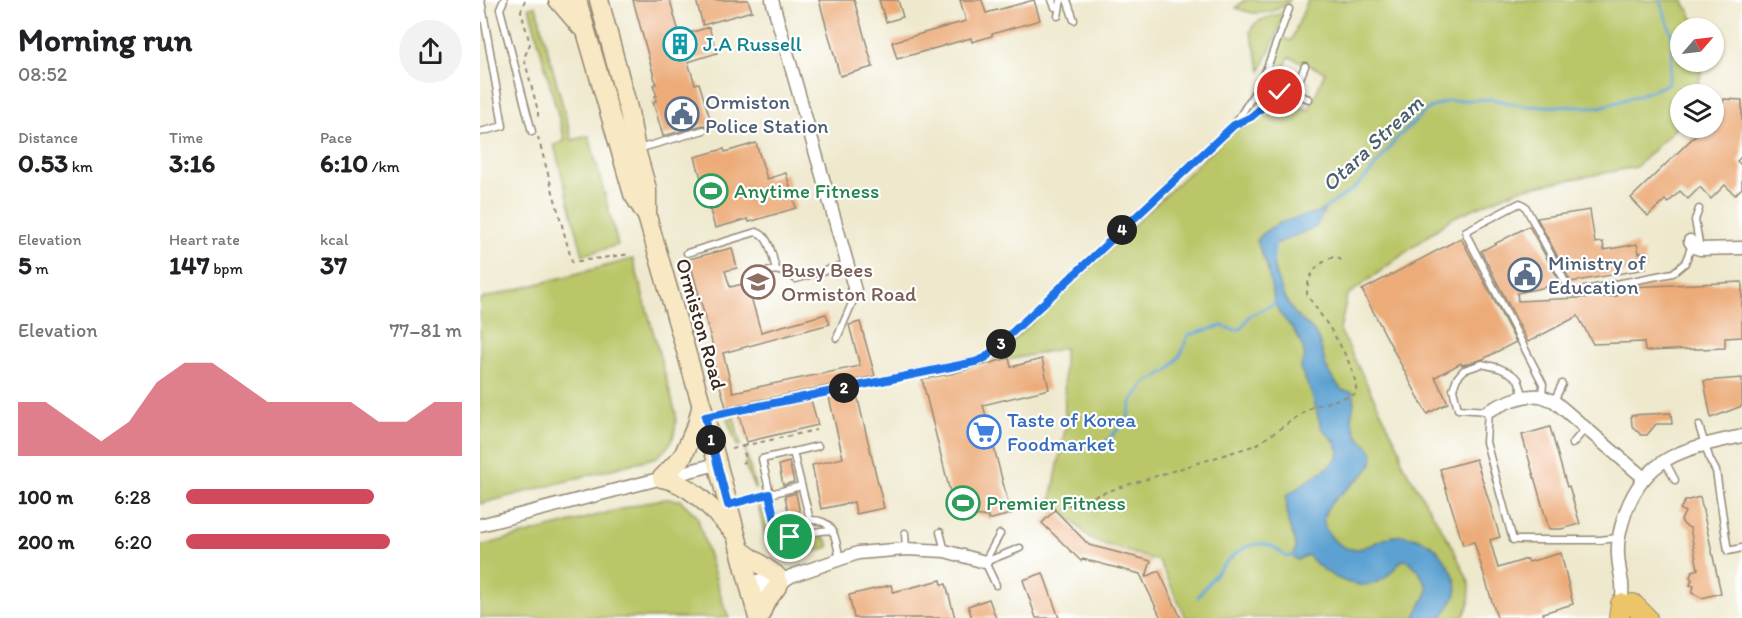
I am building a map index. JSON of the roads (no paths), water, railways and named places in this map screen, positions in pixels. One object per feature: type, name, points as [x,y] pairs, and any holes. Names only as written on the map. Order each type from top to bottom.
[{"type":"main road","points":[[558,0],[587,32]]},
{"type":"main road","name":"Ormiston Road","points":[[577,0],[633,194],[647,216]]},
{"type":"main road","name":"Ormiston Road","points":[[599,0],[647,189],[647,216],[703,411],[758,618]]},
{"type":"main road","points":[[608,0],[609,34]]},
{"type":"main road","points":[[662,478],[683,456],[703,411]]},
{"type":"main road","points":[[662,478],[675,481],[698,496],[738,542],[782,578],[758,618]]},
{"type":"street","points":[[772,0],[855,294]]},
{"type":"street","points":[[1694,245],[1742,248]]},
{"type":"street","points":[[1488,411],[1506,402],[1524,397],[1548,399],[1644,478]]},
{"type":"street","points":[[1629,609],[1618,563],[1619,538],[1628,506],[1644,478],[1665,460],[1689,448],[1742,436]]},
{"type":"street","points":[[480,525],[717,464]]},
{"type":"street","points":[[750,589],[858,553],[906,549],[945,551],[985,562]]},
{"type":"lane","points":[[480,132],[503,126],[481,0]]},
{"type":"lane","points":[[504,0],[500,9],[534,130]]},
{"type":"lane","points":[[1058,16],[1061,0]]},
{"type":"lane","points":[[1067,0],[1074,20]]},
{"type":"lane","points":[[703,411],[975,362],[985,358],[1234,125],[1262,81],[1289,9]]},
{"type":"lane","points":[[1294,93],[1305,66]]},
{"type":"lane","points":[[1234,125],[1251,117],[1276,94],[1286,91],[1309,99]]},
{"type":"lane","points":[[636,150],[704,130]]},
{"type":"lane","points":[[1562,384],[1548,399],[1543,384],[1466,231],[1520,203],[1525,206],[1570,291],[1575,292],[1672,273],[1685,263],[1694,245],[1695,220],[1699,209]]},
{"type":"lane","points":[[687,253],[756,232],[761,233],[766,239],[776,269]]},
{"type":"lane","points":[[748,277],[776,269],[796,279],[847,264]]},
{"type":"lane","points":[[837,338],[855,294]]},
{"type":"lane","points":[[1524,397],[1518,379],[1510,373],[1482,364],[1464,370],[1457,378],[1453,389],[1458,409],[1488,411],[1486,442],[1513,540],[1619,538]]},
{"type":"lane","points":[[1699,426],[1716,471],[1728,551],[1742,548]]},
{"type":"lane","points":[[1572,444],[1586,428]]},
{"type":"lane","points":[[818,446],[762,459],[778,534],[783,539],[824,529],[833,531]]},
{"type":"lane","points":[[793,452],[810,520],[828,523],[833,531],[840,560]]},
{"type":"lane","points":[[1665,460],[1675,480]]},
{"type":"lane","points":[[728,505],[801,486]]},
{"type":"lane","points":[[940,532],[945,551]]},
{"type":"lane","points":[[905,533],[906,549]]},
{"type":"lane","points":[[985,562],[1000,534]]},
{"type":"lane","points":[[985,562],[1020,548]]},
{"type":"lane","points":[[985,562],[996,585]]},
{"type":"water","points":[[1325,209],[1316,227],[1273,245],[1272,254],[1279,284],[1288,304],[1316,335],[1326,366],[1333,379],[1342,390],[1353,392],[1354,425],[1358,436],[1373,454],[1369,468],[1329,506],[1324,516],[1325,528],[1335,541],[1351,549],[1358,549],[1402,535],[1422,540],[1434,547],[1448,565],[1457,587],[1454,599],[1441,618],[1414,618],[1428,588],[1418,570],[1409,561],[1402,560],[1385,578],[1364,585],[1343,581],[1333,576],[1308,555],[1297,560],[1293,557],[1296,547],[1288,523],[1286,496],[1328,467],[1338,458],[1339,451],[1334,441],[1321,427],[1312,395],[1300,368],[1305,357],[1302,344],[1275,304],[1267,267],[1257,241],[1263,233],[1279,223]]},
{"type":"waterway","name":"Otara Stream","points":[[1324,209],[1352,190],[1370,173],[1397,138],[1428,109],[1447,101],[1491,99],[1523,106],[1600,107],[1668,84],[1673,38],[1660,0]]},
{"type":"waterway","name":"Otara Stream","points":[[1273,261],[1275,240]]},
{"type":"waterway","points":[[1103,445],[1127,420],[1132,400],[1147,382],[1169,370],[1182,352],[1188,335],[1222,326],[1234,330],[1241,329],[1249,316],[1276,303]]},
{"type":"waterway","points":[[1198,597],[1220,569],[1239,551],[1249,546],[1260,544],[1273,547],[1287,557],[1295,555]]},
{"type":"place","name":"J.A Russell","points":[[680,44]]},
{"type":"place","name":"Ormiston Police Station","points":[[682,114]]},
{"type":"place","name":"Anytime Fitness","points":[[711,191]]},
{"type":"place","name":"Ministry of Education","points":[[1525,275]]},
{"type":"place","name":"Busy Bees Ormiston Road","points":[[758,282]]},
{"type":"place","name":"Taste of Korea Foodmarket","points":[[984,432]]},
{"type":"place","name":"Premier Fitness","points":[[963,503]]}]
